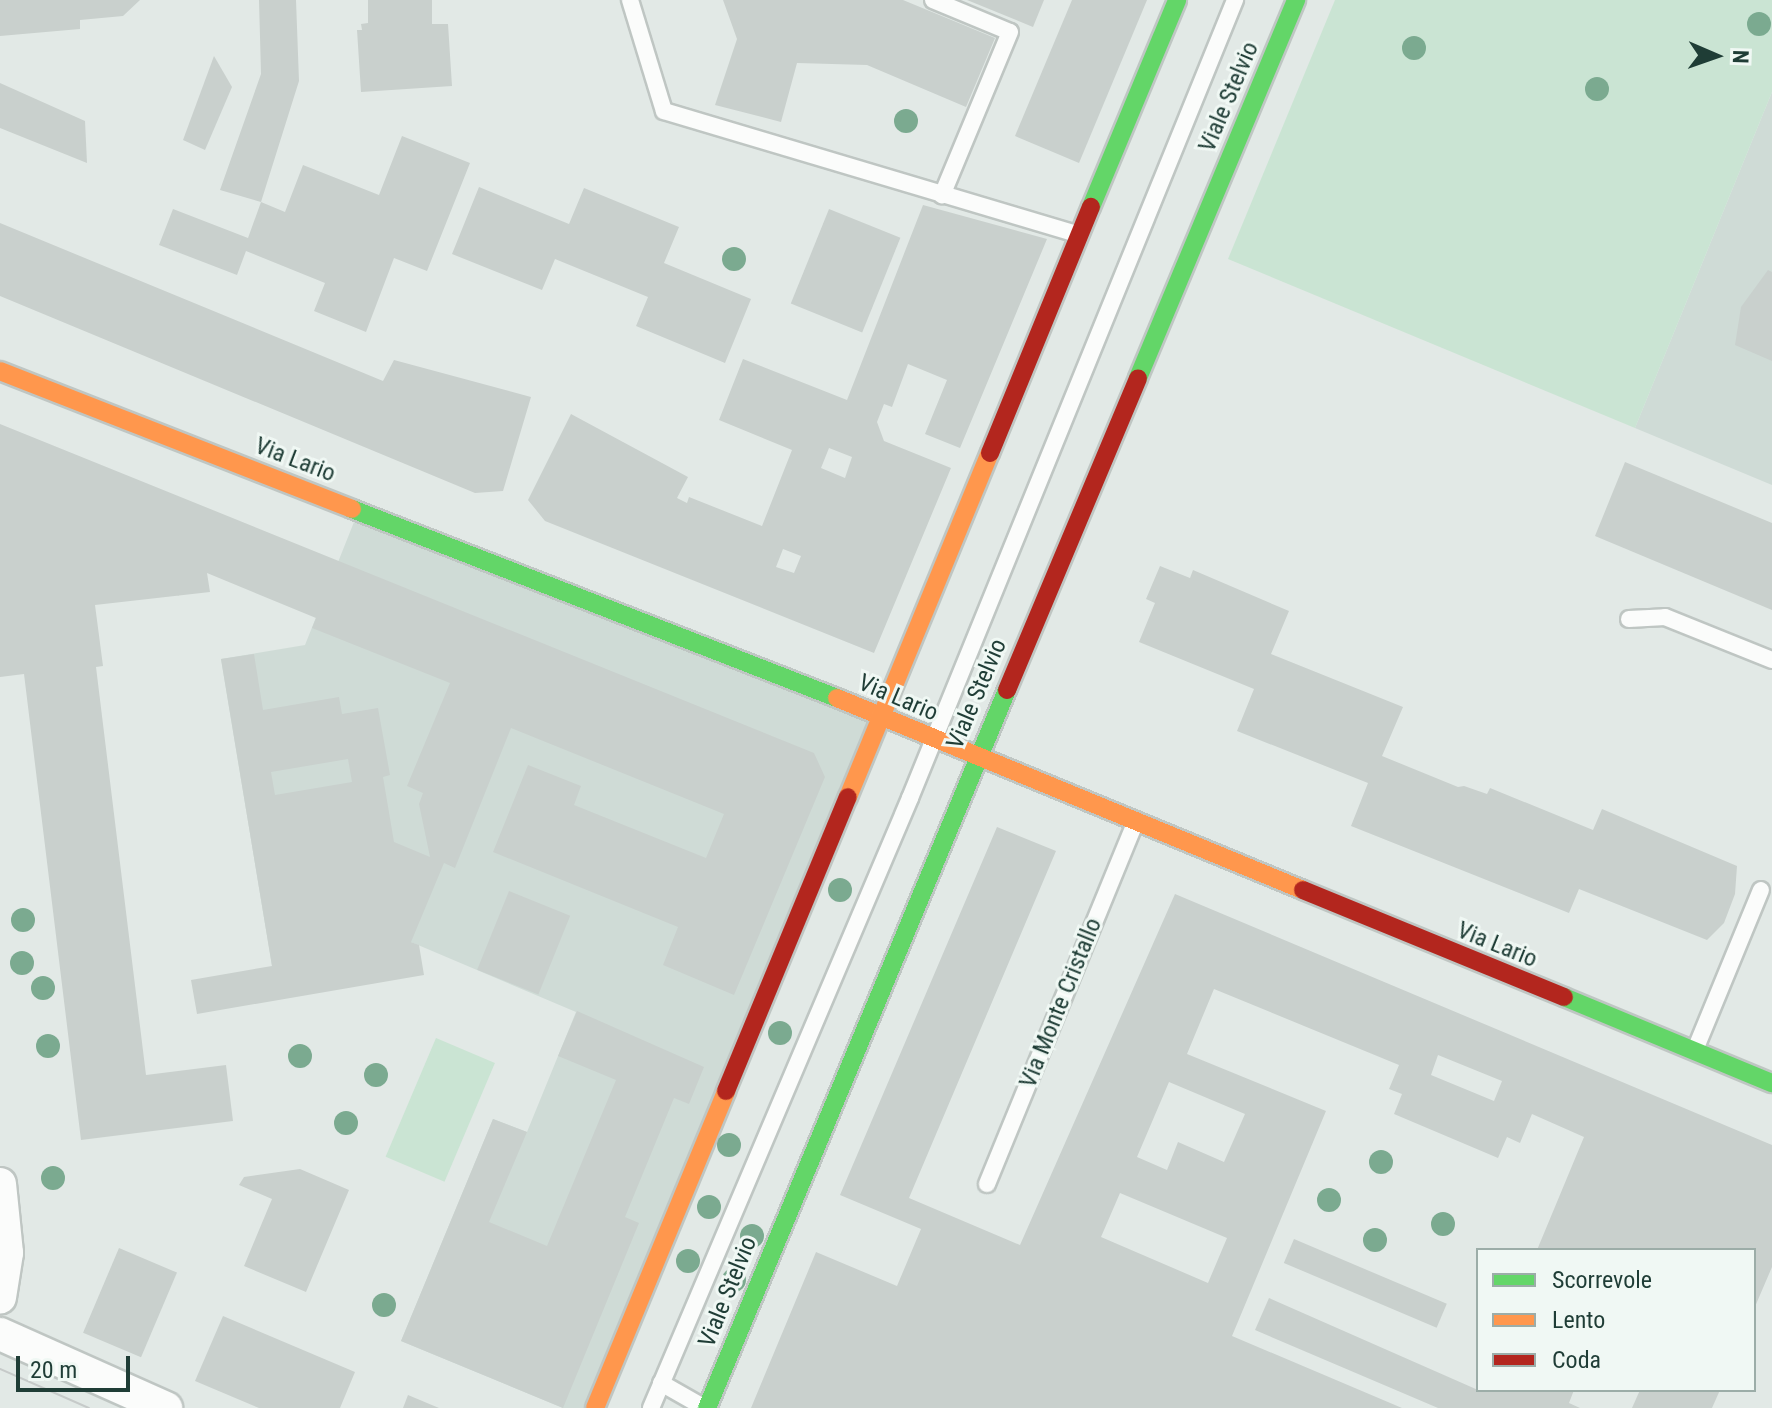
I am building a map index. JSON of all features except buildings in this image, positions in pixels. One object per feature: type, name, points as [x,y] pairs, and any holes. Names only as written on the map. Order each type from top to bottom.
[{"type":"main road","points":[[595,1408],[1177,0]]},
{"type":"main road","name":"Viale Stelvio","points":[[706,1408],[1296,0]]},
{"type":"main road","name":"Via Lario","points":[[0,371],[882,716],[1772,1083]]},
{"type":"street","points":[[0,1184],[7,1253],[0,1297]]},
{"type":"street","points":[[0,1334],[166,1408]]},
{"type":"lane","points":[[630,0],[664,111],[1080,235]]},
{"type":"lane","points":[[933,0],[1010,32],[942,195]]},
{"type":"lane","name":"Viale Stelvio","points":[[651,1408],[934,739],[1235,0]]},
{"type":"lane","points":[[1629,619],[1665,617],[1772,660]]},
{"type":"lane","name":"Via Monte Cristallo","points":[[987,1184],[1135,822]]},
{"type":"lane","points":[[1694,1051],[1761,890]]},
{"type":"lane","points":[[661,1383],[706,1408]]},
{"type":"shaded area","points":[[1772,92],[1772,485],[1635,428]]},
{"type":"shaded area","points":[[354,522],[873,720],[585,1408],[563,1408],[401,1341],[493,1119],[527,1132],[576,1012],[411,942],[272,966],[221,659],[305,645]]},
{"type":"green space","points":[[1335,0],[1772,0],[1772,92],[1635,428],[1228,259]]},
{"type":"green space","points":[[436,1038],[495,1063],[445,1182],[386,1157]]},
{"type":"tram line","points":[[0,1369],[89,1408]]},
{"type":"traffic: fast","points":[[1091,207],[1177,0]]},
{"type":"traffic: fast","points":[[1138,378],[1296,0]]},
{"type":"traffic: fast","points":[[352,509],[837,698]]},
{"type":"traffic: fast","points":[[707,1408],[1007,690]]},
{"type":"traffic: fast","points":[[1564,997],[1772,1083]]},
{"type":"traffic: slow","points":[[0,371],[352,509]]},
{"type":"traffic: slow","points":[[848,797],[990,453]]},
{"type":"traffic: slow","points":[[837,698],[1303,890]]},
{"type":"traffic: slow","points":[[595,1408],[726,1091]]},
{"type":"traffic: jam","points":[[990,453],[1091,207]]},
{"type":"traffic: jam","points":[[1007,690],[1138,378]]},
{"type":"traffic: jam","points":[[726,1091],[848,797]]},
{"type":"traffic: jam","points":[[1303,890],[1564,997]]}]
